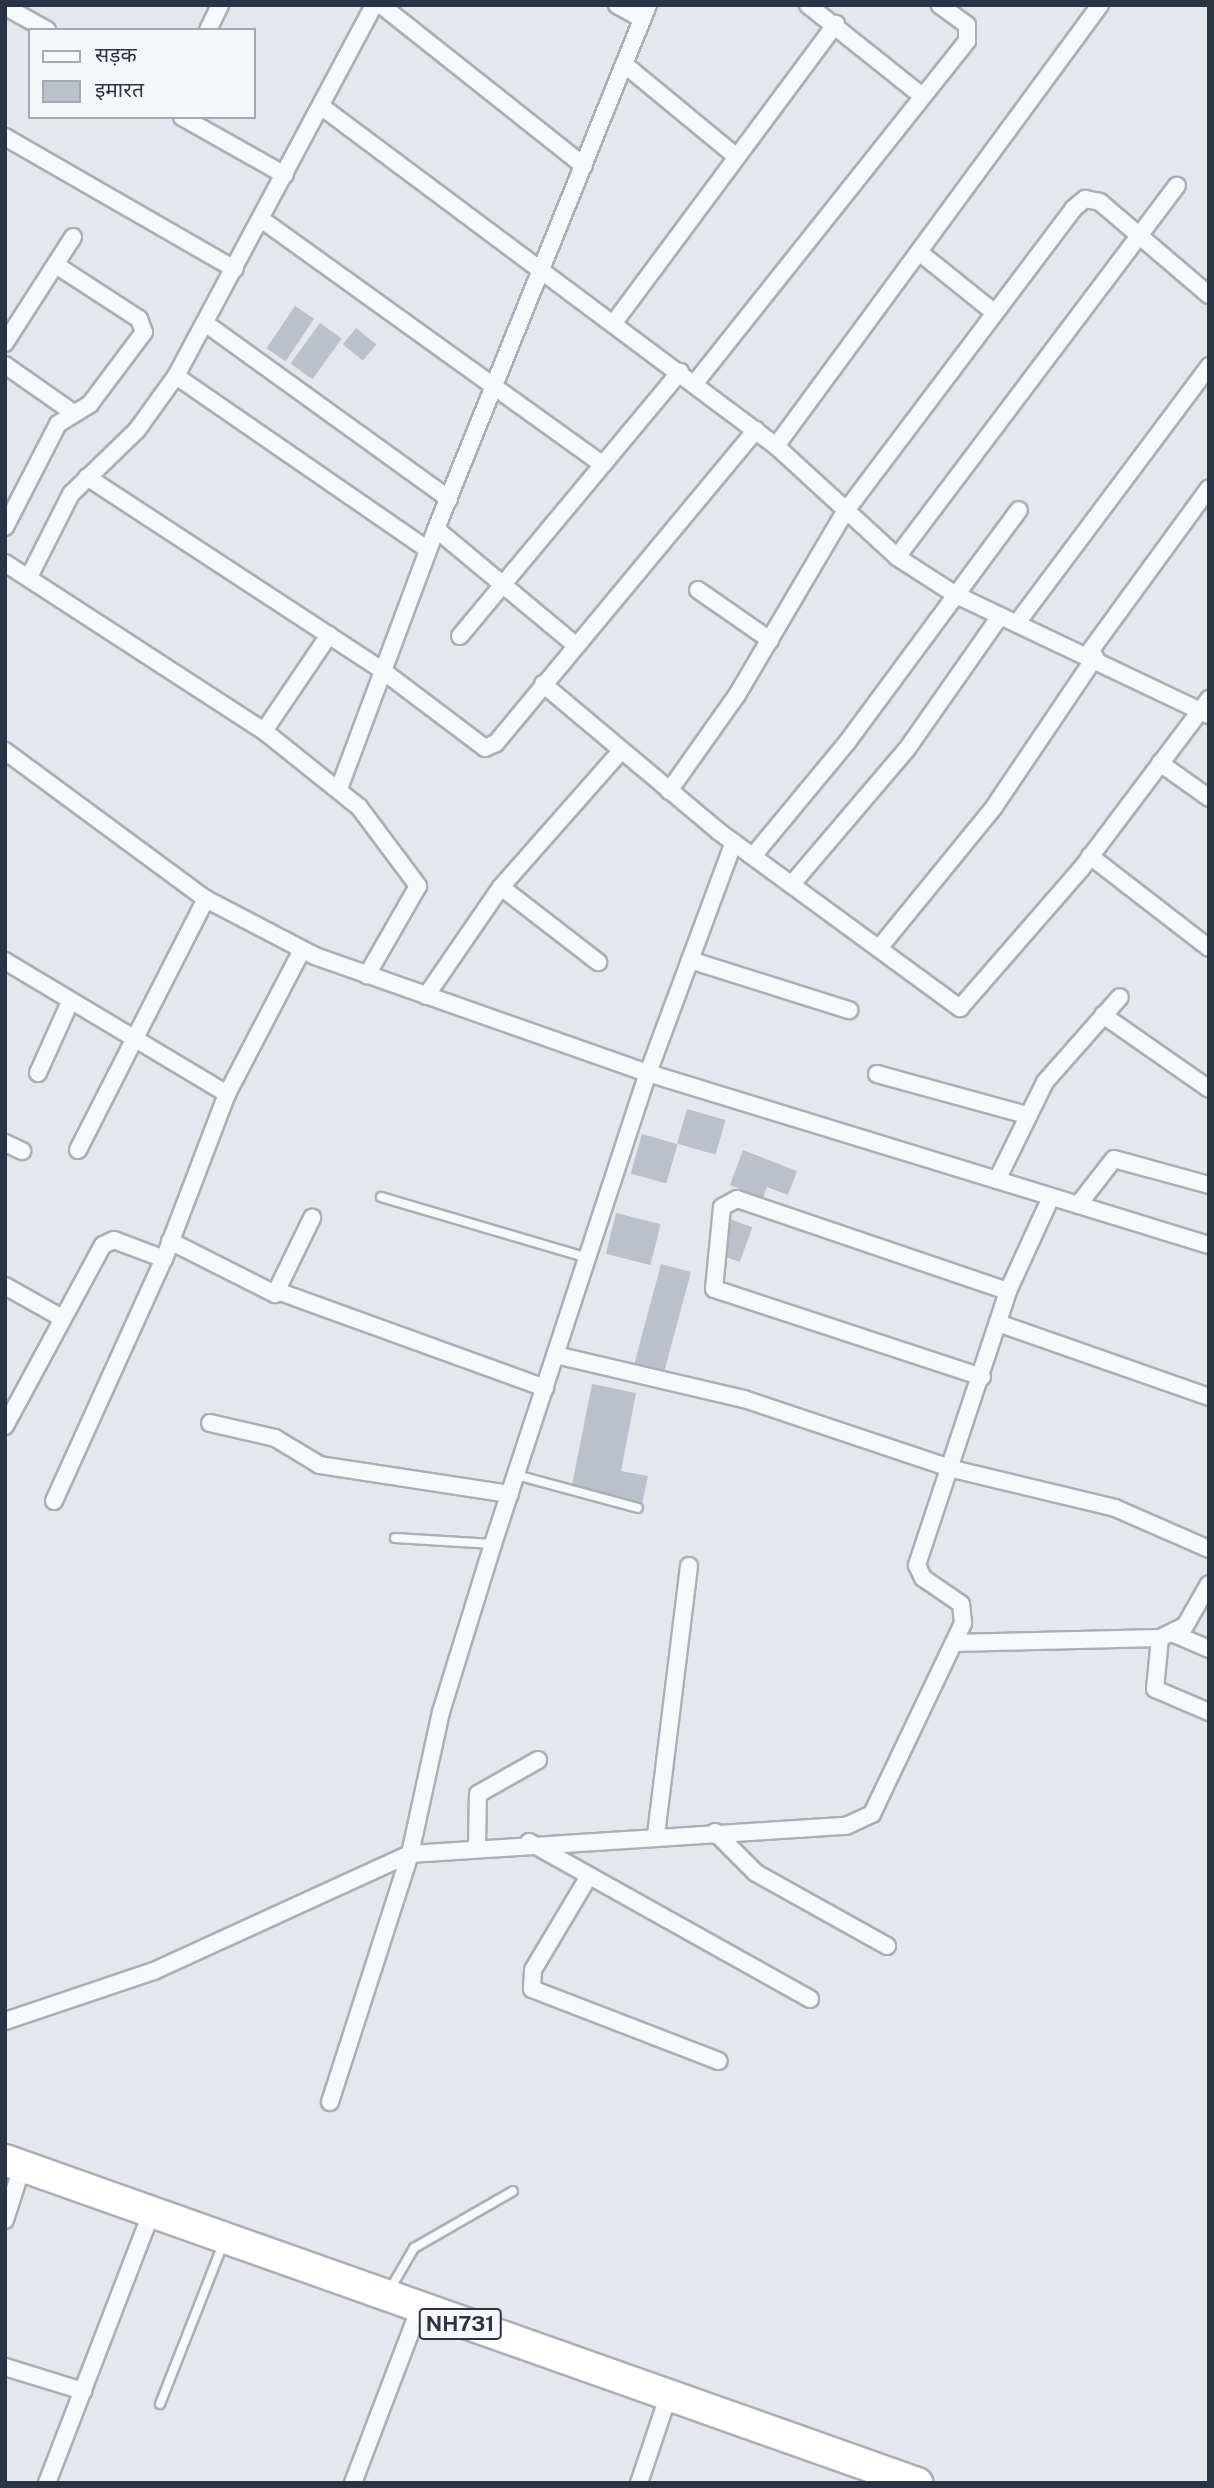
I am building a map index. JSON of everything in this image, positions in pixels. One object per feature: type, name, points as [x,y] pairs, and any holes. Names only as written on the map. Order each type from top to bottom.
[{"type":"highway","name":"NH731","points":[[13,2164],[419,2310],[669,2394],[917,2483]]},
{"type":"street","points":[[209,28],[220,5]]},
{"type":"street","points":[[30,575],[61,509],[87,477],[137,430],[176,376],[322,107],[374,5]]},
{"type":"street","points":[[381,5],[584,166]]},
{"type":"street","points":[[340,786],[436,529],[495,393],[645,12],[617,5]]},
{"type":"street","points":[[808,5],[836,24],[922,96]]},
{"type":"street","points":[[695,383],[971,33],[939,5]]},
{"type":"street","points":[[776,446],[1077,45],[1100,5]]},
{"type":"street","points":[[11,14],[42,28]]},
{"type":"street","points":[[613,324],[836,24]]},
{"type":"street","points":[[624,64],[737,157]]},
{"type":"street","points":[[322,107],[542,274],[756,430],[897,557],[956,595],[1206,708],[1160,763],[1090,856],[963,1008],[734,842],[669,791],[543,684]]},
{"type":"street","points":[[186,119],[285,175]]},
{"type":"street","points":[[5,137],[234,269]]},
{"type":"street","points":[[897,557],[1177,187]]},
{"type":"street","points":[[669,791],[769,640],[845,512],[1085,199],[1100,202],[1209,295]]},
{"type":"street","points":[[261,219],[495,393],[603,465]]},
{"type":"street","points":[[5,344],[73,237]]},
{"type":"street","points":[[919,252],[995,313]]},
{"type":"street","points":[[5,527],[58,424],[72,412],[90,404],[144,328],[56,265]]},
{"type":"street","points":[[205,323],[449,499]]},
{"type":"street","points":[[5,365],[72,412]]},
{"type":"street","points":[[1017,623],[1209,366]]},
{"type":"street","points":[[460,636],[680,372]]},
{"type":"street","points":[[176,376],[428,551]]},
{"type":"street","points":[[87,477],[383,671],[485,748],[543,684],[756,430]]},
{"type":"street","points":[[880,947],[994,807],[1092,655],[1209,488]]},
{"type":"street","points":[[753,856],[1019,510]]},
{"type":"street","points":[[436,529],[574,644]]},
{"type":"street","points":[[5,563],[30,575],[264,731],[340,786],[418,886],[367,975]]},
{"type":"street","points":[[698,590],[769,640]]},
{"type":"street","points":[[792,884],[891,770],[1000,616]]},
{"type":"street","points":[[264,731],[329,635]]},
{"type":"street","points":[[5,751],[206,899],[302,950],[648,1073],[1209,1245]]},
{"type":"street","points":[[426,996],[500,887],[621,751]]},
{"type":"street","points":[[1160,763],[1209,799]]},
{"type":"street","points":[[330,2102],[410,1854],[441,1712],[493,1544],[648,1073],[734,842]]},
{"type":"street","points":[[1090,856],[1209,948]]},
{"type":"street","points":[[500,887],[598,961]]},
{"type":"street","points":[[78,1150],[206,899]]},
{"type":"street","points":[[54,1501],[164,1259],[227,1094],[302,950]]},
{"type":"street","points":[[690,960],[849,1010]]},
{"type":"street","points":[[5,961],[133,1042],[227,1094]]},
{"type":"street","points":[[997,1180],[1027,1115],[1067,1053],[1120,997]]},
{"type":"street","points":[[38,1073],[70,1002]]},
{"type":"street","points":[[1103,1015],[1209,1089]]},
{"type":"street","points":[[877,1074],[1027,1115]]},
{"type":"street","points":[[5,1143],[22,1152]]},
{"type":"street","points":[[1078,1205],[1114,1160],[1209,1185]]},
{"type":"street","points":[[5,2021],[154,1971],[410,1854],[477,1844],[846,1826],[872,1814],[963,1623],[961,1604],[917,1569],[953,1469],[1008,1291],[1051,1197]]},
{"type":"street","points":[[982,1377],[715,1289],[722,1207],[737,1199],[1008,1291]]},
{"type":"street","points":[[280,1292],[312,1218]]},
{"type":"street","points":[[5,1426],[62,1318],[110,1240],[164,1259]]},
{"type":"street","points":[[170,1241],[264,1292],[280,1292],[545,1388]]},
{"type":"street","points":[[5,1286],[62,1318]]},
{"type":"street","points":[[998,1323],[1209,1397]]},
{"type":"street","points":[[556,1354],[744,1399],[953,1469],[1115,1508],[1209,1549]]},
{"type":"street","points":[[210,1423],[275,1438],[320,1465],[510,1494]]},
{"type":"street","points":[[656,1835],[689,1566]]},
{"type":"street","points":[[1209,1584],[1167,1636],[1155,1689],[1209,1712]]},
{"type":"street","points":[[954,1643],[1167,1636],[1209,1648]]},
{"type":"street","points":[[477,1844],[478,1794],[538,1760]]},
{"type":"street","points":[[715,1832],[756,1873],[887,1946]]},
{"type":"street","points":[[529,1842],[810,1999]]},
{"type":"street","points":[[589,1876],[533,1970],[532,1989],[719,2061]]},
{"type":"street","points":[[5,2220],[13,2164]]},
{"type":"street","points":[[47,2483],[151,2214]]},
{"type":"street","points":[[353,2483],[419,2310]]},
{"type":"street","points":[[5,2367],[83,2391]]},
{"type":"street","points":[[639,2483],[669,2394]]},
{"type":"lane","points":[[381,1197],[588,1258]]},
{"type":"lane","points":[[516,1475],[638,1508]]},
{"type":"lane","points":[[395,1538],[493,1544]]},
{"type":"lane","points":[[385,2298],[414,2248],[513,2190]]},
{"type":"lane","points":[[160,2404],[224,2241]]},
{"type":"building","points":[[295,306],[314,319],[286,361],[266,348]]},
{"type":"building","points":[[320,323],[342,339],[312,379],[291,363]]},
{"type":"building","points":[[356,328],[376,344],[363,361],[343,344]]},
{"type":"building","points":[[687,1109],[725,1120],[716,1155],[677,1144]]},
{"type":"building","points":[[642,1134],[678,1144],[666,1184],[631,1173]]},
{"type":"building","points":[[743,1150],[797,1171],[788,1195],[767,1187],[763,1198],[730,1185]]},
{"type":"building","points":[[616,1213],[661,1224],[650,1265],[606,1254]]},
{"type":"building","points":[[727,1218],[752,1227],[740,1262],[714,1253]]},
{"type":"building","points":[[661,1264],[691,1272],[664,1372],[634,1364]]},
{"type":"building","points":[[592,1384],[636,1393],[621,1471],[648,1476],[642,1504],[571,1490]]}]
